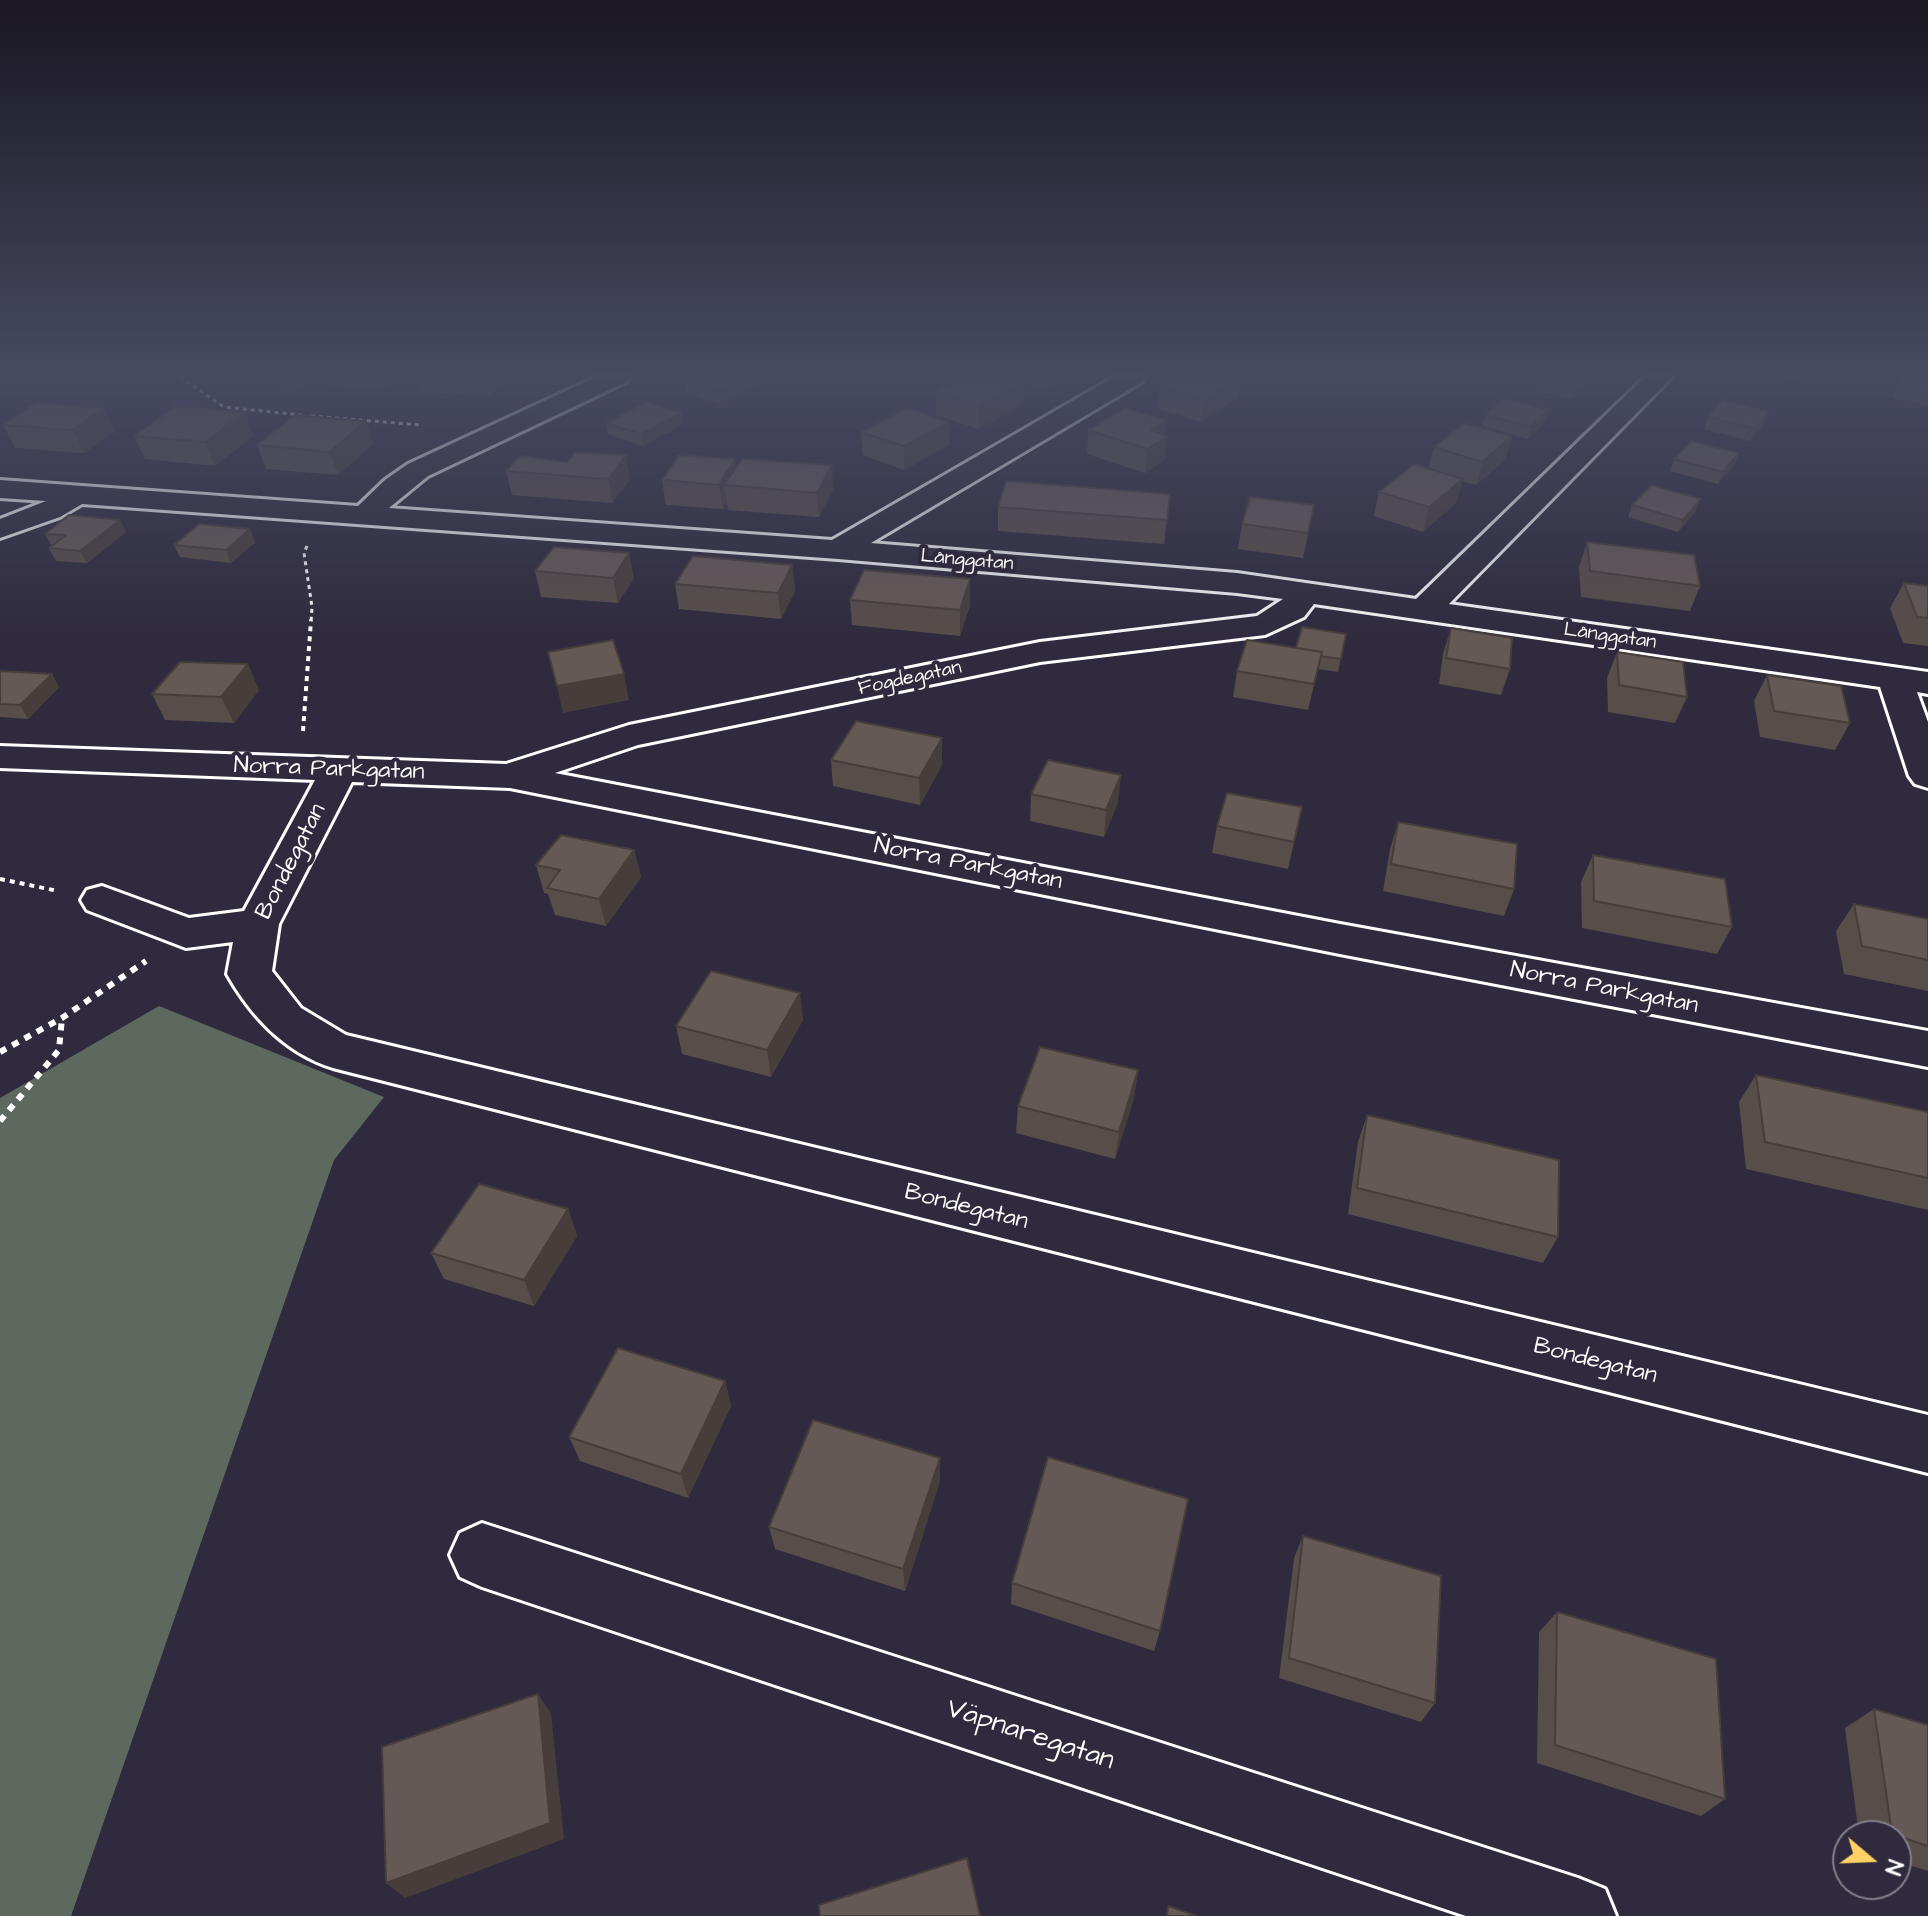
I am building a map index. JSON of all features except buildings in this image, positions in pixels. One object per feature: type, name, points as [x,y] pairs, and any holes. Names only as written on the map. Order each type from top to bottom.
[{"type":"street","points":[[365,516],[395,486],[426,466]]},
{"type":"street","points":[[838,550],[981,466]]},
{"type":"street","points":[[1424,610],[1569,466]]},
{"type":"street","name":"Långgatan","points":[[0,489],[838,550],[1237,583],[1912,680]]},
{"type":"street","points":[[0,529],[50,511],[75,495]]},
{"type":"street","name":"Fogdegatan","points":[[510,776],[629,736],[1040,652],[1265,625],[1292,610],[1306,592]]},
{"type":"street","points":[[1912,680],[1928,776]]},
{"type":"street","name":"Norra Parkgatan","points":[[0,757],[510,776],[1340,939],[1928,1049]]},
{"type":"street","name":"Bondegatan","points":[[339,771],[258,924],[249,974],[285,1020],[333,1050],[1928,1444]]},
{"type":"street","points":[[102,900],[186,933],[258,924]]},
{"type":"street","name":"Väpnaregatan","points":[[482,1555],[1578,1916]]},
{"type":"path","points":[[331,514],[311,538],[304,553],[312,607],[303,737],[339,771]]},
{"type":"path","points":[[0,879],[102,900]]},
{"type":"path","points":[[0,1052],[62,1018],[186,933]]},
{"type":"path","points":[[0,1121],[59,1050],[62,1018]]},
{"type":"shaded area","points":[[159,1006],[384,1097],[334,1160],[71,1916],[0,1916],[0,1098]]}]
